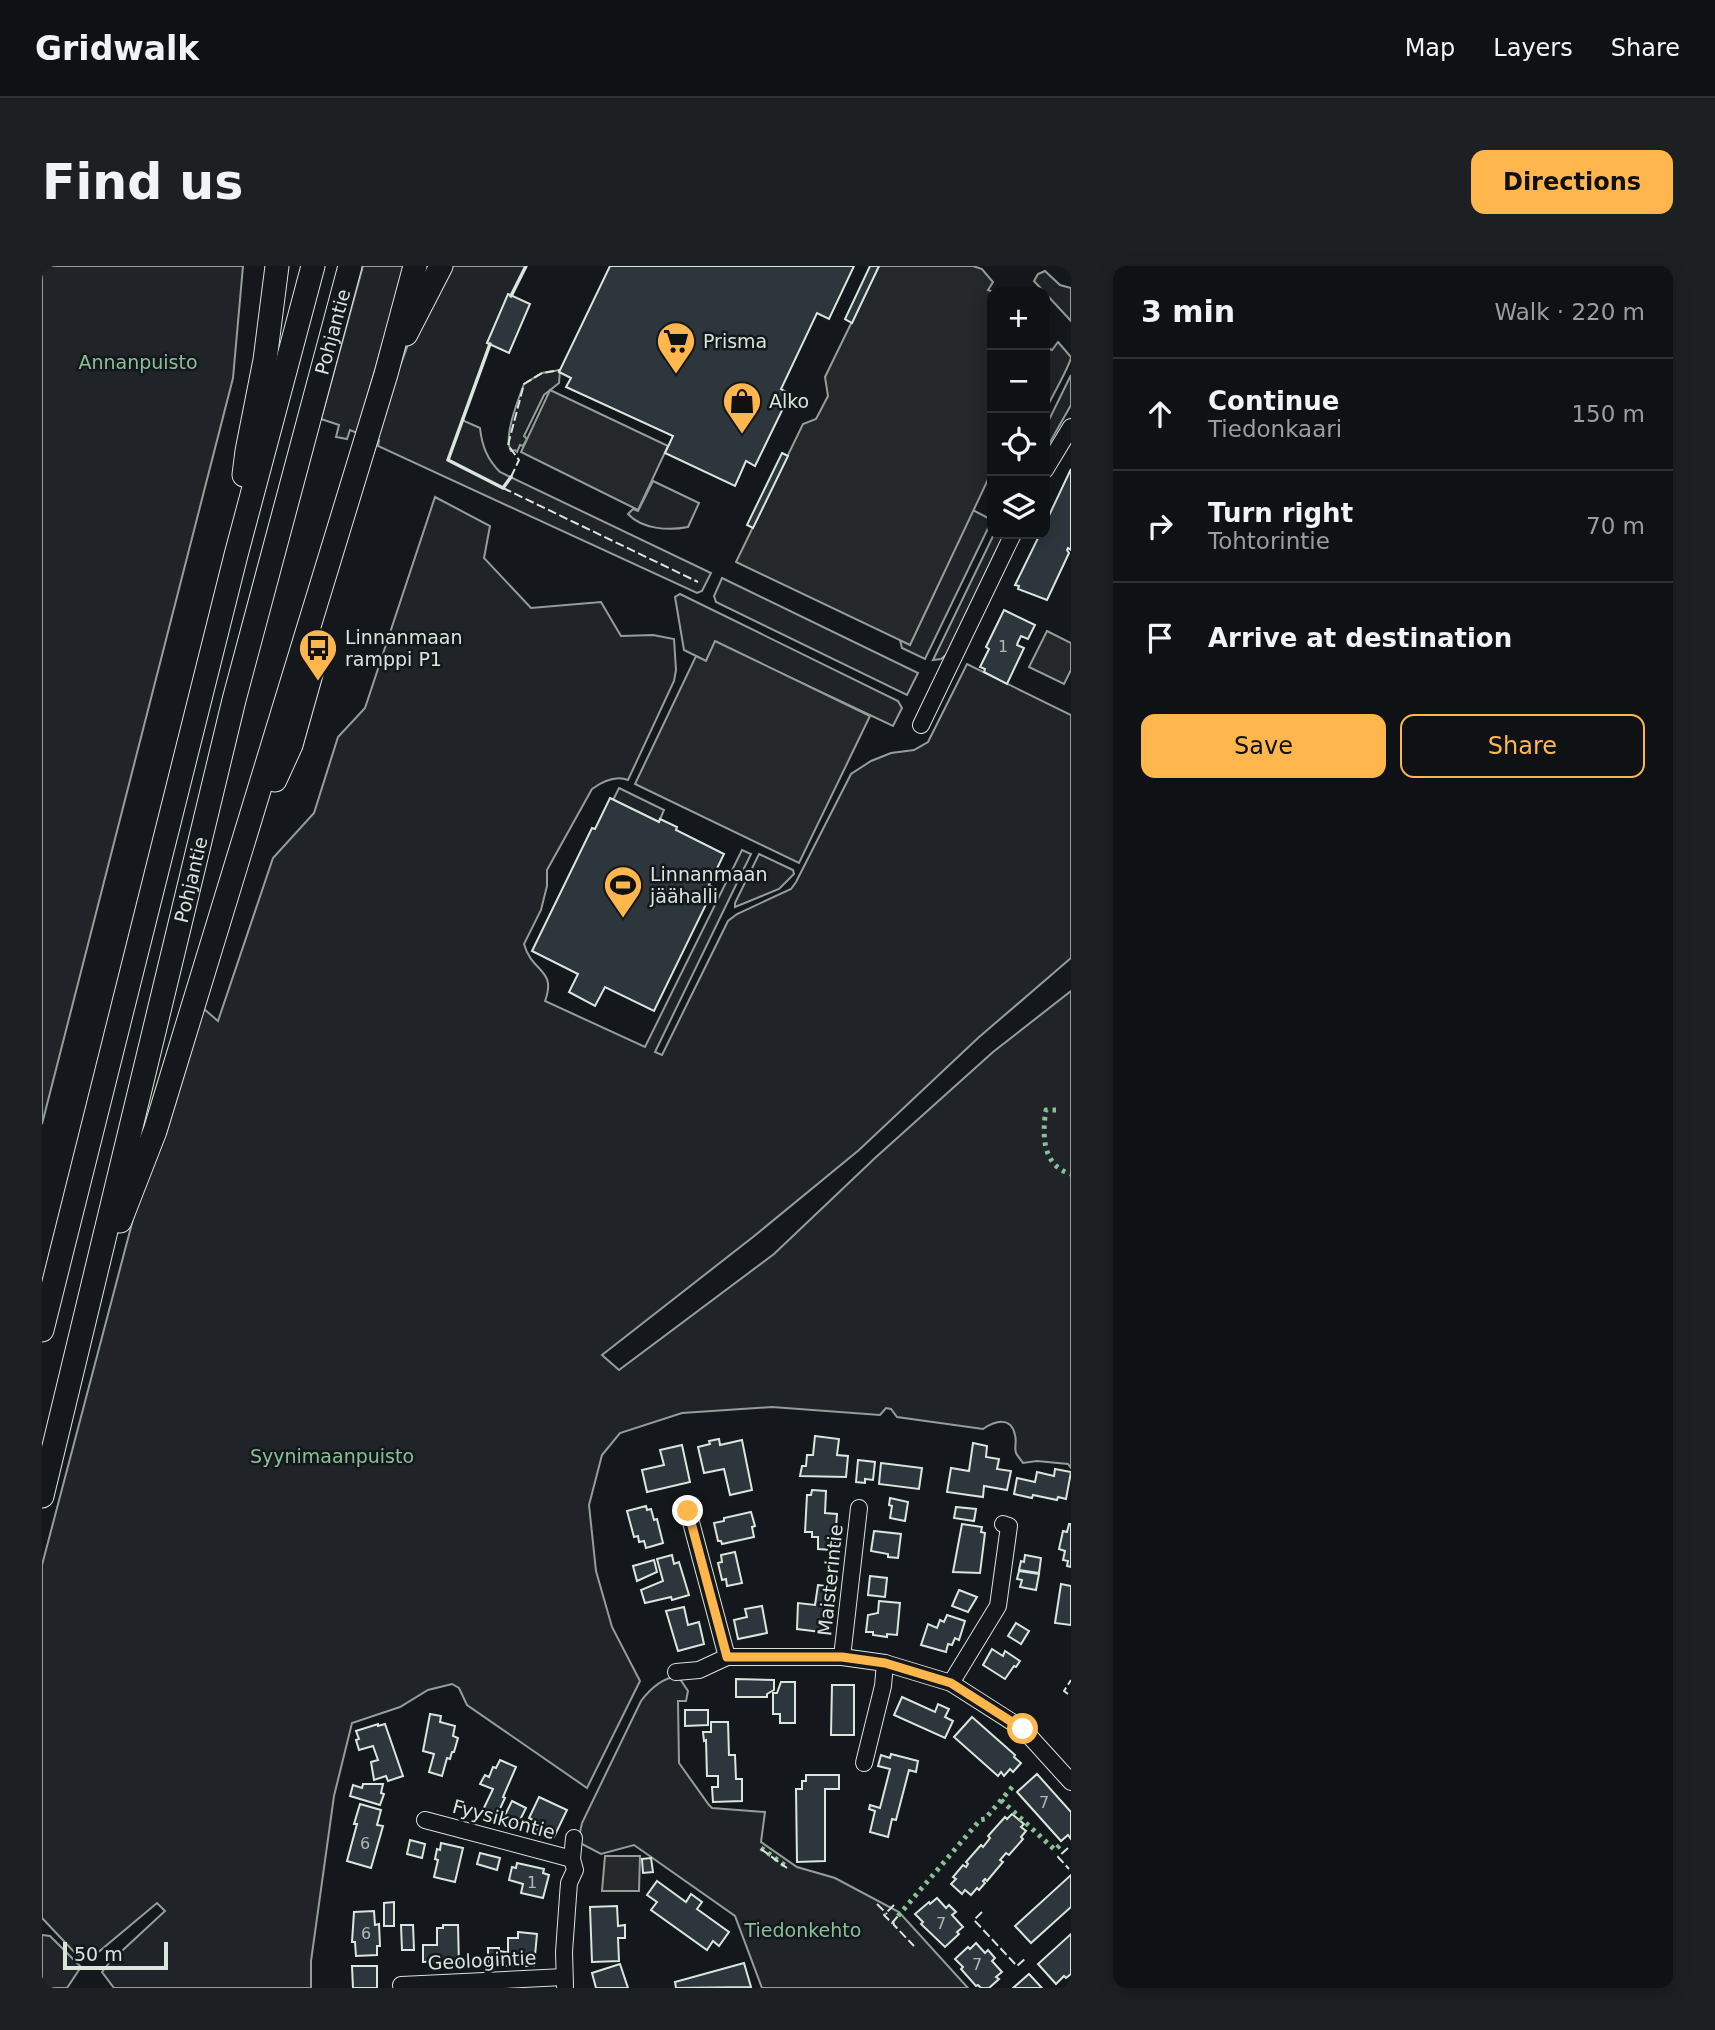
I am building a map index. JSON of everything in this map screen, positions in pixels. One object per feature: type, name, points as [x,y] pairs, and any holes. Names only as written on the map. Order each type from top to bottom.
[{"type":"highway","points":[[236,555],[247,451],[265,360],[276,266]]},
{"type":"highway","name":"Pohjantie","points":[[42,1330],[236,555],[313,266]]},
{"type":"highway","name":"Pohjantie","points":[[42,1496],[234,700],[350,266]]},
{"type":"highway","points":[[88,1302],[155,1131],[243,845],[291,745],[324,628],[333,548],[386,374],[415,266]]},
{"type":"highway","points":[[386,374],[441,266]]},
{"type":"street","points":[[1050,462],[1071,427]]},
{"type":"street","points":[[921,725],[1011,539]]},
{"type":"street","name":"Maisterintie","points":[[842,1657],[859,1508]]},
{"type":"street","points":[[688,1511],[727,1657]]},
{"type":"street","points":[[951,1683],[998,1606],[1009,1526],[1003,1524]]},
{"type":"street","points":[[676,1672],[699,1670],[727,1657],[842,1657],[885,1663],[951,1683],[1023,1729],[1071,1782]]},
{"type":"street","points":[[864,1763],[883,1686],[885,1663]]},
{"type":"street","name":"Fyysikontie","points":[[425,1820],[572,1859]]},
{"type":"street","points":[[565,1983],[569,1883],[575,1870],[572,1859],[574,1838]]},
{"type":"street","name":"Geologintie","points":[[401,1985],[565,1983]]},
{"type":"green space","name":"Annanpuisto","points":[[42,266],[243,266],[233,378],[42,1124]]},
{"type":"green space","points":[[363,266],[405,266],[357,433],[350,430],[347,439],[336,437],[339,425],[321,419]]},
{"type":"green space","points":[[445,266],[526,266],[487,343],[490,344],[462,420],[480,428],[486,452],[495,467],[500,472],[711,573],[702,591],[697,593],[378,446],[379,440],[373,439],[409,342]]},
{"type":"green space","points":[[1045,271],[1060,285],[1071,288],[1071,321],[1050,298],[1050,287],[1040,287],[1034,281],[1038,274]]},
{"type":"green space","points":[[1058,342],[1071,357],[1050,401],[1050,349]]},
{"type":"green space","points":[[560,370],[559,383],[544,395],[524,436],[527,439],[523,446],[520,445],[517,452],[511,451],[510,428],[524,384],[542,373]]},
{"type":"green space","points":[[1071,375],[1071,405],[1050,442],[1050,418]]},
{"type":"green space","points":[[653,481],[699,503],[688,527],[656,528],[640,523],[628,514],[633,509],[638,511]]},
{"type":"green space","name":"Syynimaanpuisto","points":[[435,497],[490,526],[484,558],[531,608],[601,602],[621,636],[653,635],[674,639],[674,681],[628,780],[609,780],[592,789],[547,870],[547,886],[541,910],[524,944],[532,961],[546,977],[548,991],[545,1001],[645,1047],[742,850],[751,854],[655,1052],[662,1055],[728,921],[737,914],[791,889],[851,774],[871,761],[891,753],[914,750],[928,742],[967,664],[1071,715],[1071,958],[978,1038],[859,1150],[602,1355],[619,1370],[774,1254],[993,1052],[1071,991],[1071,1468],[1068,1464],[1037,1461],[1023,1463],[1016,1453],[1013,1429],[1006,1423],[997,1422],[983,1429],[897,1417],[891,1409],[886,1408],[880,1415],[772,1407],[682,1413],[620,1433],[602,1455],[589,1505],[596,1571],[612,1627],[640,1681],[587,1788],[467,1705],[459,1688],[452,1684],[428,1690],[400,1707],[352,1723],[334,1796],[311,1961],[311,1988],[114,1988],[102,1972],[165,1911],[157,1903],[90,1959],[76,1954],[42,1918],[42,1565],[156,1132],[197,1003],[218,1021],[273,858],[314,813],[338,737],[365,708]]},
{"type":"green space","points":[[969,508],[987,517],[987,530],[925,659],[902,648],[900,640],[910,645],[970,515]]},
{"type":"green space","points":[[992,539],[1002,539],[947,654],[941,659],[933,660]]},
{"type":"green space","points":[[722,578],[918,673],[907,695],[716,602],[714,596]]},
{"type":"green space","points":[[680,594],[898,701],[902,708],[893,726],[715,642],[706,661],[684,650],[675,597]]},
{"type":"green space","points":[[619,788],[664,810],[659,822],[613,800]]},
{"type":"green space","points":[[759,854],[793,870],[794,874],[779,889],[735,907],[735,903]]},
{"type":"green space","name":"Tiedonkehto","points":[[678,1676],[688,1691],[686,1701],[678,1701],[679,1763],[709,1805],[712,1808],[765,1812],[761,1842],[797,1867],[835,1878],[899,1912],[968,1988],[762,1988],[735,1916],[634,1845],[601,1854],[578,1842],[582,1823],[641,1701],[657,1685]]},
{"type":"green space","points":[[42,1935],[50,1936],[81,1967],[67,1988],[42,1988]]},
{"type":"shaded area","points":[[879,266],[973,266],[982,269],[993,282],[987,287],[987,482],[910,645],[736,562],[803,424],[816,419],[828,396],[825,377]]},
{"type":"shaded area","points":[[550,390],[668,446],[638,510],[521,452]]},
{"type":"shaded area","points":[[1047,631],[1071,643],[1071,670],[1064,684],[1029,667]]},
{"type":"shaded area","points":[[715,641],[870,716],[799,863],[635,784],[696,656],[706,661]]},
{"type":"shaded area","points":[[605,1856],[640,1856],[639,1891],[602,1891]]},
{"type":"building","name":"Prisma","points":[[610,266],[854,266],[829,319],[817,313],[781,389],[790,394],[755,466],[746,461],[735,486],[665,453],[673,436],[566,387],[571,378],[559,372]]},
{"type":"building","points":[[870,266],[879,266],[852,323],[845,319]]},
{"type":"building","points":[[508,294],[530,304],[509,353],[487,343]]},
{"type":"building","points":[[782,453],[788,456],[753,528],[747,525]]},
{"type":"building","points":[[1071,469],[1071,550],[1067,550],[1069,553],[1047,600],[1018,589],[1019,586],[1015,585],[1038,539],[1050,539],[1050,513]]},
{"type":"building","points":[[1004,610],[1035,625],[1028,639],[1021,636],[1018,642],[1017,645],[1024,648],[1007,684],[980,667],[989,649],[986,647]]},
{"type":"building","name":"Linnanmaan jäähalli","points":[[610,798],[659,822],[660,819],[677,827],[676,830],[724,854],[709,885],[714,888],[654,1011],[605,987],[595,1006],[569,992],[578,974],[532,951],[592,828],[595,829]]},
{"type":"building","points":[[815,1436],[839,1439],[837,1455],[848,1456],[846,1477],[800,1476],[802,1466],[806,1466],[807,1455],[813,1455]]},
{"type":"building","points":[[719,1439],[720,1445],[742,1440],[752,1490],[730,1495],[724,1469],[704,1473],[698,1447]]},
{"type":"building","points":[[973,1443],[987,1446],[986,1457],[999,1459],[997,1469],[1011,1471],[1007,1490],[984,1486],[983,1497],[947,1492],[951,1468],[969,1471]]},
{"type":"building","points":[[682,1445],[690,1482],[647,1492],[642,1470],[664,1465],[660,1450]]},
{"type":"building","points":[[858,1460],[875,1462],[873,1480],[856,1482]]},
{"type":"building","points":[[881,1463],[922,1468],[919,1489],[879,1484]]},
{"type":"building","points":[[1055,1469],[1071,1472],[1066,1499],[1033,1495],[1032,1498],[1014,1494],[1017,1478],[1035,1482],[1037,1472],[1054,1476]]},
{"type":"building","points":[[812,1490],[826,1491],[825,1513],[837,1514],[835,1542],[831,1542],[831,1550],[818,1549],[818,1537],[812,1537],[812,1532],[805,1532],[807,1495],[811,1495]]},
{"type":"building","points":[[890,1498],[908,1502],[905,1521],[890,1518]]},
{"type":"building","points":[[646,1506],[647,1510],[651,1509],[654,1520],[657,1519],[663,1543],[646,1548],[644,1541],[639,1542],[638,1536],[634,1537],[627,1511]]},
{"type":"building","points":[[956,1507],[976,1509],[974,1521],[954,1518]]},
{"type":"building","points":[[751,1512],[755,1526],[752,1527],[754,1537],[722,1544],[718,1541],[714,1523]]},
{"type":"building","points":[[962,1524],[982,1527],[981,1532],[985,1533],[980,1573],[953,1572]]},
{"type":"building","points":[[1069,1524],[1071,1567],[1067,1566],[1068,1561],[1063,1560],[1065,1551],[1059,1549],[1063,1531],[1067,1532]]},
{"type":"building","points":[[874,1531],[901,1534],[898,1558],[871,1551]]},
{"type":"building","points":[[735,1552],[742,1583],[727,1586],[726,1579],[722,1580],[718,1563],[722,1562],[721,1555]]},
{"type":"building","points":[[672,1555],[674,1564],[679,1562],[689,1595],[645,1603],[641,1590],[663,1581],[657,1559]]},
{"type":"building","points":[[1025,1555],[1041,1558],[1039,1573],[1019,1570]]},
{"type":"building","points":[[654,1560],[657,1572],[637,1581],[633,1566]]},
{"type":"building","points":[[1019,1571],[1039,1574],[1036,1590],[1020,1587],[1022,1580],[1017,1579]]},
{"type":"building","points":[[870,1576],[887,1578],[885,1597],[868,1595]]},
{"type":"building","points":[[1061,1584],[1071,1586],[1071,1625],[1055,1623]]},
{"type":"building","points":[[818,1585],[833,1587],[828,1614],[831,1614],[829,1633],[797,1629],[798,1603],[815,1605]]},
{"type":"building","points":[[959,1590],[977,1597],[968,1612],[952,1606]]},
{"type":"building","points":[[879,1601],[900,1603],[897,1635],[887,1634],[887,1637],[866,1632],[868,1615],[878,1613]]},
{"type":"building","points":[[762,1606],[767,1633],[738,1639],[734,1620],[747,1617],[745,1609]]},
{"type":"building","points":[[684,1607],[688,1625],[699,1622],[704,1644],[678,1651],[666,1611]]},
{"type":"building","points":[[947,1615],[965,1621],[959,1640],[955,1638],[952,1645],[948,1644],[946,1652],[921,1645],[928,1624],[937,1628],[940,1620],[944,1622]]},
{"type":"building","points":[[1016,1623],[1029,1631],[1021,1644],[1008,1636]]},
{"type":"building","points":[[992,1649],[1003,1656],[1005,1651],[1020,1661],[1005,1679],[983,1665]]},
{"type":"building","points":[[736,1679],[774,1680],[774,1690],[767,1694],[767,1697],[736,1697]]},
{"type":"building","points":[[781,1682],[795,1682],[795,1723],[780,1723],[780,1714],[773,1714],[773,1693],[777,1693]]},
{"type":"building","points":[[832,1685],[854,1685],[854,1735],[831,1735]]},
{"type":"building","points":[[902,1697],[935,1712],[938,1704],[949,1709],[945,1717],[953,1721],[945,1738],[894,1715]]},
{"type":"building","points":[[685,1710],[708,1710],[708,1725],[685,1726]]},
{"type":"building","points":[[430,1714],[441,1716],[440,1722],[455,1726],[453,1736],[458,1738],[454,1752],[450,1759],[447,1758],[442,1776],[429,1772],[434,1754],[423,1751]]},
{"type":"building","points":[[972,1717],[1021,1763],[1013,1772],[1010,1769],[1004,1776],[1001,1772],[998,1776],[954,1737]]},
{"type":"building","points":[[711,1722],[728,1722],[729,1755],[735,1755],[736,1779],[742,1779],[742,1801],[713,1802],[712,1787],[718,1787],[718,1776],[707,1776],[706,1740],[704,1741],[703,1732],[711,1732]]},
{"type":"building","points":[[385,1724],[403,1776],[388,1781],[386,1776],[374,1780],[371,1762],[378,1760],[373,1746],[359,1750],[356,1740],[359,1739],[356,1731]]},
{"type":"building","points":[[891,1754],[918,1761],[916,1772],[909,1770],[896,1820],[892,1819],[888,1837],[870,1832],[875,1811],[869,1809],[870,1805],[880,1808],[890,1769],[878,1766],[881,1755],[890,1758]]},
{"type":"building","points":[[500,1760],[516,1767],[503,1797],[505,1798],[493,1817],[482,1812],[493,1789],[480,1784],[485,1775],[489,1777]]},
{"type":"building","points":[[1037,1774],[1071,1812],[1071,1839],[1068,1835],[1061,1841],[1017,1792]]},
{"type":"building","points":[[806,1775],[839,1775],[839,1789],[825,1789],[825,1861],[797,1862],[796,1789],[802,1789],[802,1781],[806,1781]]},
{"type":"building","points":[[363,1784],[383,1784],[381,1793],[384,1794],[380,1805],[350,1796],[353,1785],[362,1788]]},
{"type":"building","points":[[539,1797],[567,1810],[554,1837],[532,1827],[535,1821],[529,1818]]},
{"type":"building","points":[[512,1801],[526,1808],[518,1824],[504,1817]]},
{"type":"building","points":[[360,1804],[381,1810],[377,1825],[383,1826],[371,1868],[347,1861]]},
{"type":"building","points":[[1012,1814],[1024,1824],[1021,1827],[1026,1831],[1021,1837],[1023,1839],[1009,1855],[1006,1853],[1000,1860],[1003,1862],[987,1881],[983,1881],[985,1883],[979,1890],[977,1888],[971,1895],[965,1890],[962,1894],[951,1884],[956,1879],[953,1877],[963,1865],[966,1867],[966,1862],[981,1845],[983,1847],[990,1838],[988,1836],[1005,1817],[1007,1819]]},
{"type":"building","points":[[410,1840],[425,1844],[422,1858],[407,1854]]},
{"type":"building","points":[[441,1843],[463,1848],[455,1882],[434,1877],[438,1860],[435,1859],[437,1849],[440,1850]]},
{"type":"building","points":[[480,1853],[500,1858],[497,1870],[477,1864]]},
{"type":"building","points":[[651,1858],[653,1872],[643,1873],[642,1859]]},
{"type":"building","points":[[517,1863],[544,1869],[543,1873],[549,1875],[543,1898],[521,1893],[523,1884],[509,1880],[512,1867],[516,1868]]},
{"type":"building","points":[[1071,1875],[1071,1907],[1031,1943],[1015,1926]]},
{"type":"building","points":[[657,1881],[686,1902],[691,1894],[702,1902],[697,1909],[729,1932],[719,1946],[713,1941],[707,1950],[651,1910],[657,1902],[647,1895]]},
{"type":"building","points":[[937,1898],[946,1908],[949,1905],[956,1912],[952,1915],[963,1927],[945,1947],[921,1924],[923,1922],[915,1914]]},
{"type":"building","points":[[394,1902],[394,1926],[384,1926],[384,1903]]},
{"type":"building","points":[[617,1906],[618,1926],[625,1925],[625,1938],[618,1938],[619,1961],[592,1962],[590,1907]]},
{"type":"building","points":[[374,1911],[375,1925],[379,1924],[380,1946],[377,1946],[377,1955],[356,1956],[355,1942],[352,1942],[354,1912]]},
{"type":"building","points":[[401,1925],[413,1925],[414,1950],[402,1950]]},
{"type":"building","points":[[443,1925],[458,1925],[459,1965],[444,1966],[444,1961],[423,1962],[423,1945],[437,1945],[437,1928],[443,1928]]},
{"type":"building","points":[[518,1932],[537,1934],[534,1966],[488,1964],[488,1948],[499,1948],[499,1951],[506,1952],[508,1956],[508,1938],[518,1938]]},
{"type":"building","points":[[1071,1934],[1071,1974],[1066,1978],[1064,1976],[1056,1984],[1038,1964]]},
{"type":"building","points":[[976,1943],[985,1953],[988,1950],[995,1958],[992,1961],[1002,1972],[989,1988],[976,1986],[955,1959]]},
{"type":"building","points":[[744,1963],[751,1987],[676,1988],[675,1982]]},
{"type":"building","points":[[620,1964],[628,1988],[596,1988],[592,1973]]},
{"type":"building","points":[[352,1966],[377,1966],[377,1988],[353,1988]]},
{"type":"building","points":[[1029,1974],[1042,1988],[1013,1988]]},
{"type":"hedge","points":[[1056,1110],[1046,1110],[1046,1148],[1054,1164],[1071,1174]]},
{"type":"hedge","points":[[898,1916],[980,1820],[985,1819],[1013,1786]]},
{"type":"hedge","points":[[1001,1800],[1055,1850],[1062,1843]]},
{"type":"hedge","points":[[761,1848],[787,1867]]},
{"type":"fence","points":[[511,477],[519,460],[508,445],[524,384],[542,373],[560,370]]},
{"type":"fence","points":[[503,488],[698,582]]},
{"type":"fence","points":[[1068,1694],[1064,1691],[1071,1680]]},
{"type":"fence","points":[[1068,1848],[1058,1857],[1069,1869]]},
{"type":"fence","points":[[761,1849],[787,1868]]},
{"type":"fence","points":[[877,1904],[887,1914]]},
{"type":"fence","points":[[894,1905],[884,1915],[892,1923],[898,1916]]},
{"type":"fence","points":[[982,1912],[974,1920],[1017,1966],[1025,1959]]},
{"type":"fence","points":[[893,1921],[914,1946]]},
{"type":"wall","points":[[511,296],[526,266]]},
{"type":"wall","points":[[490,344],[448,460],[503,488],[511,477]]},
{"type":"place","name":"Prisma","points":[[676,375]]},
{"type":"place","name":"Alko","points":[[742,435]]},
{"type":"place","name":"Linnanmaan ramppi P1","points":[[318,682]]},
{"type":"place","name":"Linnanmaan jäähalli","points":[[623,919]]},
{"type":"route","points":[[688,1511],[727,1657],[842,1657],[885,1663],[951,1683],[1023,1729]]}]
